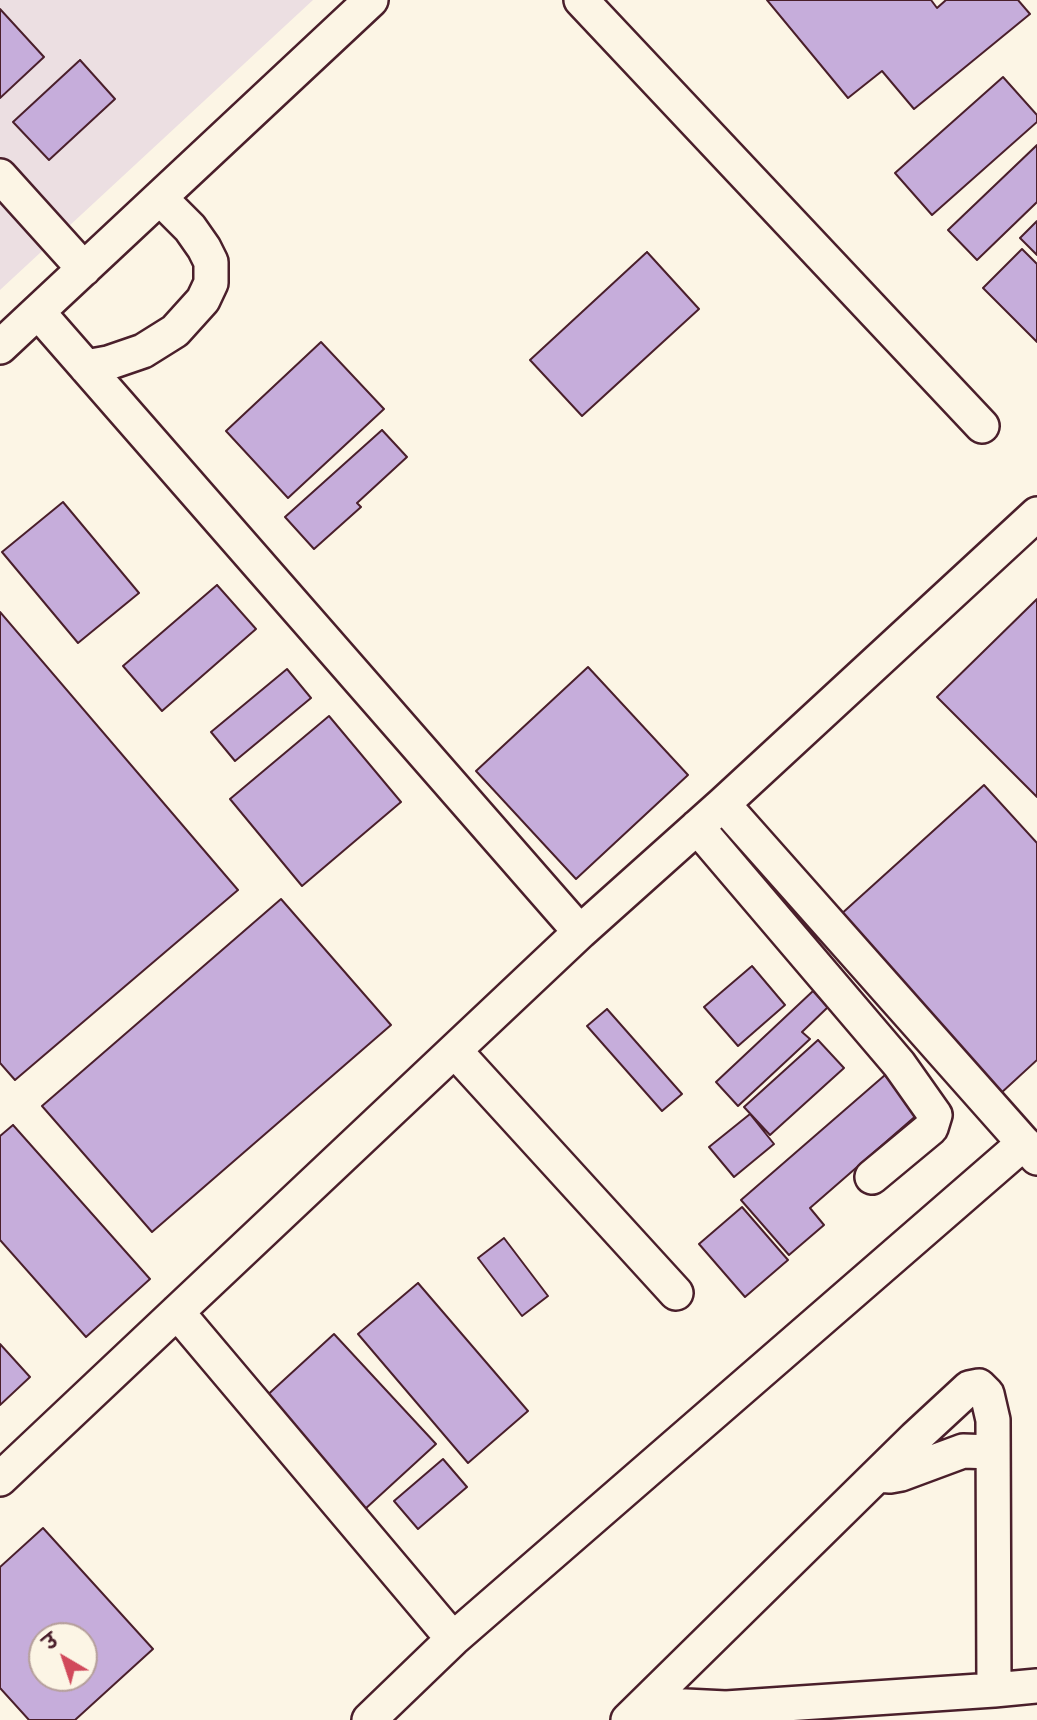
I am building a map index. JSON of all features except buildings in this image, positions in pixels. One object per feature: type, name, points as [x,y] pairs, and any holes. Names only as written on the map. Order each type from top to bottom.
[{"type":"street","points":[[0,348],[371,0]]},
{"type":"street","points":[[581,0],[982,426]]},
{"type":"street","points":[[0,176],[84,269]]},
{"type":"street","points":[[86,367],[143,351],[175,331],[203,300],[211,283],[211,262],[204,248],[190,228],[160,198]]},
{"type":"street","points":[[38,312],[580,932]]},
{"type":"street","points":[[0,1479],[580,932],[1037,514]]},
{"type":"street","points":[[369,1720],[453,1639],[1030,1151],[723,804]]},
{"type":"street","points":[[697,827],[899,1064],[935,1115],[931,1128],[872,1177]]},
{"type":"street","points":[[455,1051],[676,1293]]},
{"type":"street","points":[[177,1312],[453,1639]]},
{"type":"street","points":[[636,1712],[969,1388],[979,1387],[986,1394],[993,1420],[993,1690]]},
{"type":"street","points":[[878,1475],[901,1474],[963,1451],[993,1452]]},
{"type":"street","points":[[636,1712],[726,1714],[1037,1686]]},
{"type":"shaded area","points":[[0,0],[313,0],[0,290]]}]
